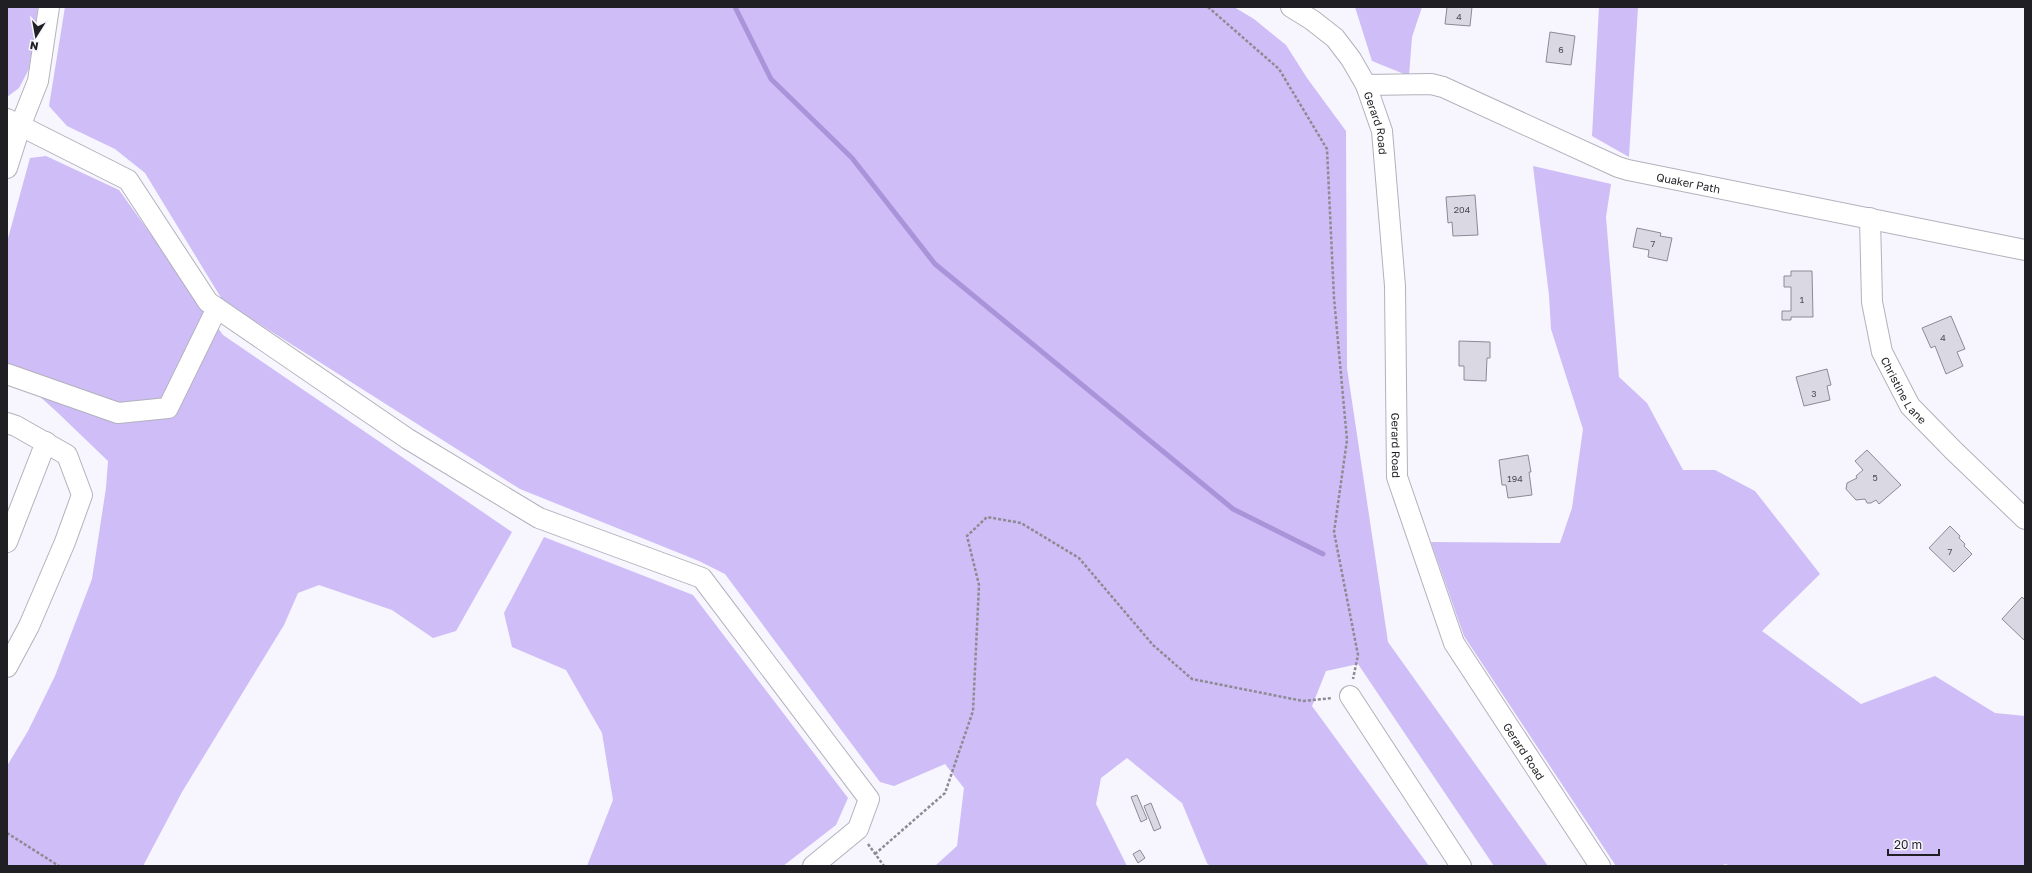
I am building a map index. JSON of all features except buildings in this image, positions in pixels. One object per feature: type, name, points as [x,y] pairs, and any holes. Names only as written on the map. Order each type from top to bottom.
[{"type":"street","points":[[7,168],[14,122],[38,81],[49,7]]},
{"type":"street","name":"Gerard Road","points":[[1292,7],[1335,38],[1351,59],[1366,86],[1382,131],[1395,286],[1397,477],[1454,643],[1600,866]]},
{"type":"street","name":"Quaker Path","points":[[1366,86],[1431,84],[1618,167],[2025,250]]},
{"type":"street","points":[[14,122],[128,180],[208,302],[408,439],[539,518],[702,578],[869,799],[858,829],[813,866]]},
{"type":"street","name":"Christine Lane","points":[[1870,218],[1872,302],[1882,352],[1910,406],[2025,519]]},
{"type":"street","points":[[7,374],[118,413],[168,408],[217,308]]},
{"type":"street","points":[[7,423],[46,442],[68,455],[82,494],[65,542],[29,626],[7,668]]},
{"type":"street","points":[[7,542],[46,442]]},
{"type":"street","points":[[1350,696],[1461,866]]},
{"type":"path","points":[[875,854],[945,793],[973,711],[979,585],[967,536],[987,517],[1021,523],[1080,558],[1153,646],[1192,679],[1303,701],[1350,696],[1358,655],[1334,532],[1347,440],[1334,298],[1327,149],[1279,69],[1208,7]]},
{"type":"path","points":[[858,829],[884,866]]},
{"type":"path","points":[[7,833],[59,866]]},
{"type":"shaded area","points":[[7,7],[38,7],[29,69],[19,88],[7,97]]},
{"type":"shaded area","points":[[65,7],[1234,7],[1254,19],[1286,45],[1307,78],[1346,131],[1347,368],[1388,642],[1548,866],[1494,866],[1358,664],[1326,671],[1312,706],[1429,866],[1210,866],[1207,863],[1182,803],[1127,758],[1101,778],[1096,804],[1127,866],[935,866],[957,846],[964,788],[945,764],[894,786],[880,782],[725,574],[699,561],[520,489],[223,301],[145,173],[115,149],[67,126],[49,106]]},
{"type":"shaded area","points":[[1355,7],[1422,7],[1412,37],[1409,76],[1372,61]]},
{"type":"shaded area","points":[[1599,7],[1638,7],[1629,157],[1592,136]]},
{"type":"shaded area","points":[[46,156],[119,190],[223,335],[512,532],[456,631],[433,638],[392,610],[319,585],[298,593],[284,625],[182,792],[143,866],[7,866],[7,766],[28,731],[55,676],[92,579],[106,488],[108,461],[7,367],[7,242],[30,158]]},
{"type":"shaded area","points":[[1533,166],[1611,184],[1606,217],[1619,377],[1647,403],[1683,470],[1715,470],[1755,491],[1820,574],[1762,631],[1861,704],[1935,676],[1995,713],[2025,716],[2025,866],[1732,866],[1725,864],[1721,866],[1616,866],[1464,636],[1431,542],[1560,543],[1572,508],[1583,429],[1551,329],[1549,295]]},
{"type":"shaded area","points":[[544,537],[693,595],[848,798],[836,825],[783,866],[587,866],[613,800],[602,733],[566,670],[512,647],[504,613]]},
{"type":"waterway","points":[[735,7],[771,79],[852,158],[935,264],[1233,509],[1323,554]]}]
